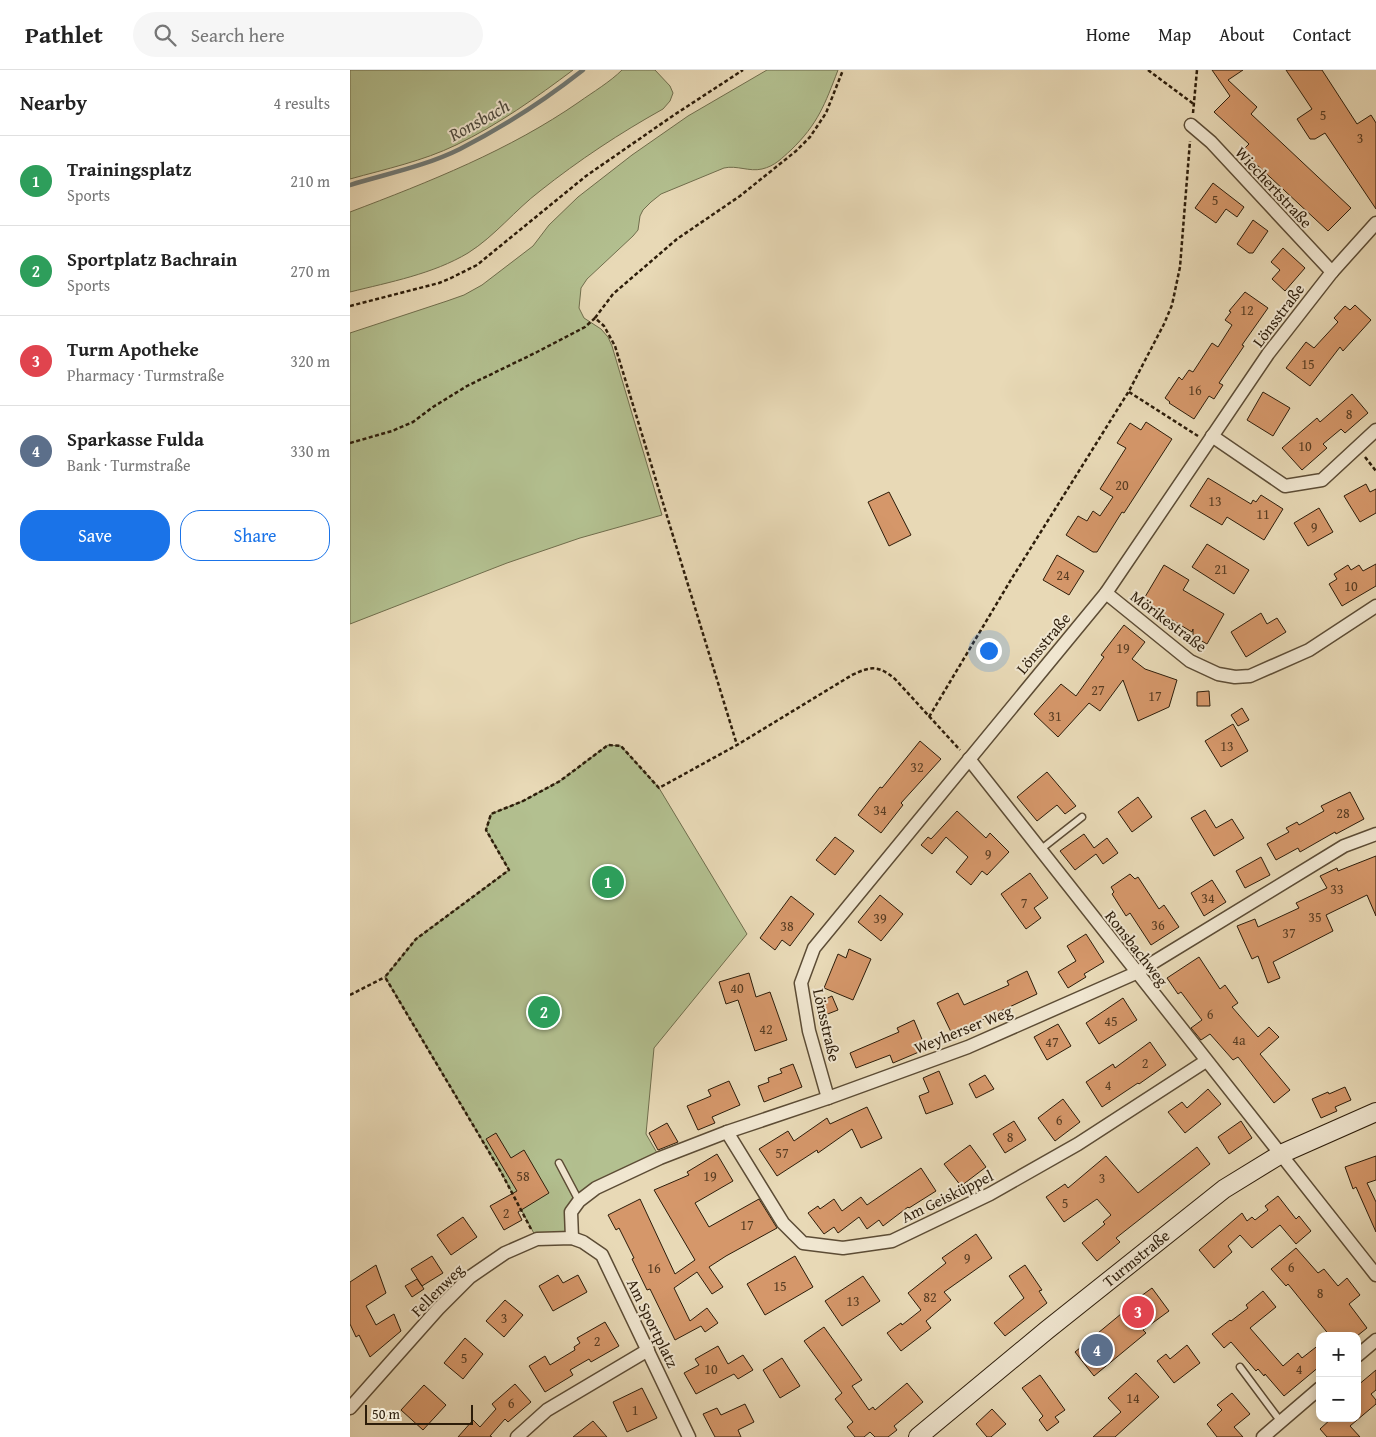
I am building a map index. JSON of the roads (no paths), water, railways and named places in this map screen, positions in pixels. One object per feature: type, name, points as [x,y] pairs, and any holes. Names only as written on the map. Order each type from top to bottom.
[{"type":"main road","name":"Turmstraße","points":[[918,1437],[1224,1189],[1281,1154],[1376,1112]]},
{"type":"street","name":"Wiechertstraße","points":[[1192,125],[1211,142],[1332,272]]},
{"type":"street","name":"Lönsstraße","points":[[828,1098],[809,1031],[801,983],[814,948],[1106,593],[1268,354],[1332,272],[1376,224]]},
{"type":"street","points":[[1210,440],[1286,486],[1322,480],[1376,430]]},
{"type":"street","name":"Mörikestraße","points":[[1106,593],[1190,661],[1218,674],[1235,676],[1250,676],[1309,650],[1376,606]]},
{"type":"street","name":"Ronsbachweg","points":[[968,759],[1376,1275]]},
{"type":"street","name":"Weyherser Weg","points":[[579,1201],[596,1188],[660,1158],[727,1132],[828,1098],[968,1047],[1136,972],[1344,846],[1376,834]]},
{"type":"street","name":"Am Geisküppel","points":[[727,1132],[783,1223],[803,1243],[843,1248],[892,1241],[990,1194],[1078,1144],[1206,1062]]},
{"type":"street","points":[[572,1238],[572,1212],[579,1201]]},
{"type":"street","name":"Fellenweg","points":[[350,1408],[438,1309],[470,1277],[505,1253],[537,1239],[572,1238]]},
{"type":"street","name":"Am Sportplatz","points":[[572,1238],[583,1242],[602,1255],[690,1437]]},
{"type":"street","points":[[1361,1353],[1376,1340]]},
{"type":"street","points":[[517,1437],[547,1410],[648,1350]]},
{"type":"street","points":[[1263,1437],[1316,1391]]},
{"type":"lane","points":[[1040,850],[1082,817]]},
{"type":"lane","points":[[560,1163],[579,1201]]},
{"type":"lane","points":[[1240,1367],[1281,1422]]},
{"type":"waterway","name":"Ronsbach","points":[[350,185],[420,165],[460,149],[492,132],[554,92],[583,70]]},
{"type":"place","name":"Trainingsplatz","points":[[608,882]]},
{"type":"place","name":"Sportplatz Bachrain","points":[[544,1012]]},
{"type":"place","name":"Turm Apotheke","points":[[1138,1312]]},
{"type":"place","name":"Sparkasse Fulda","points":[[1097,1350]]}]
